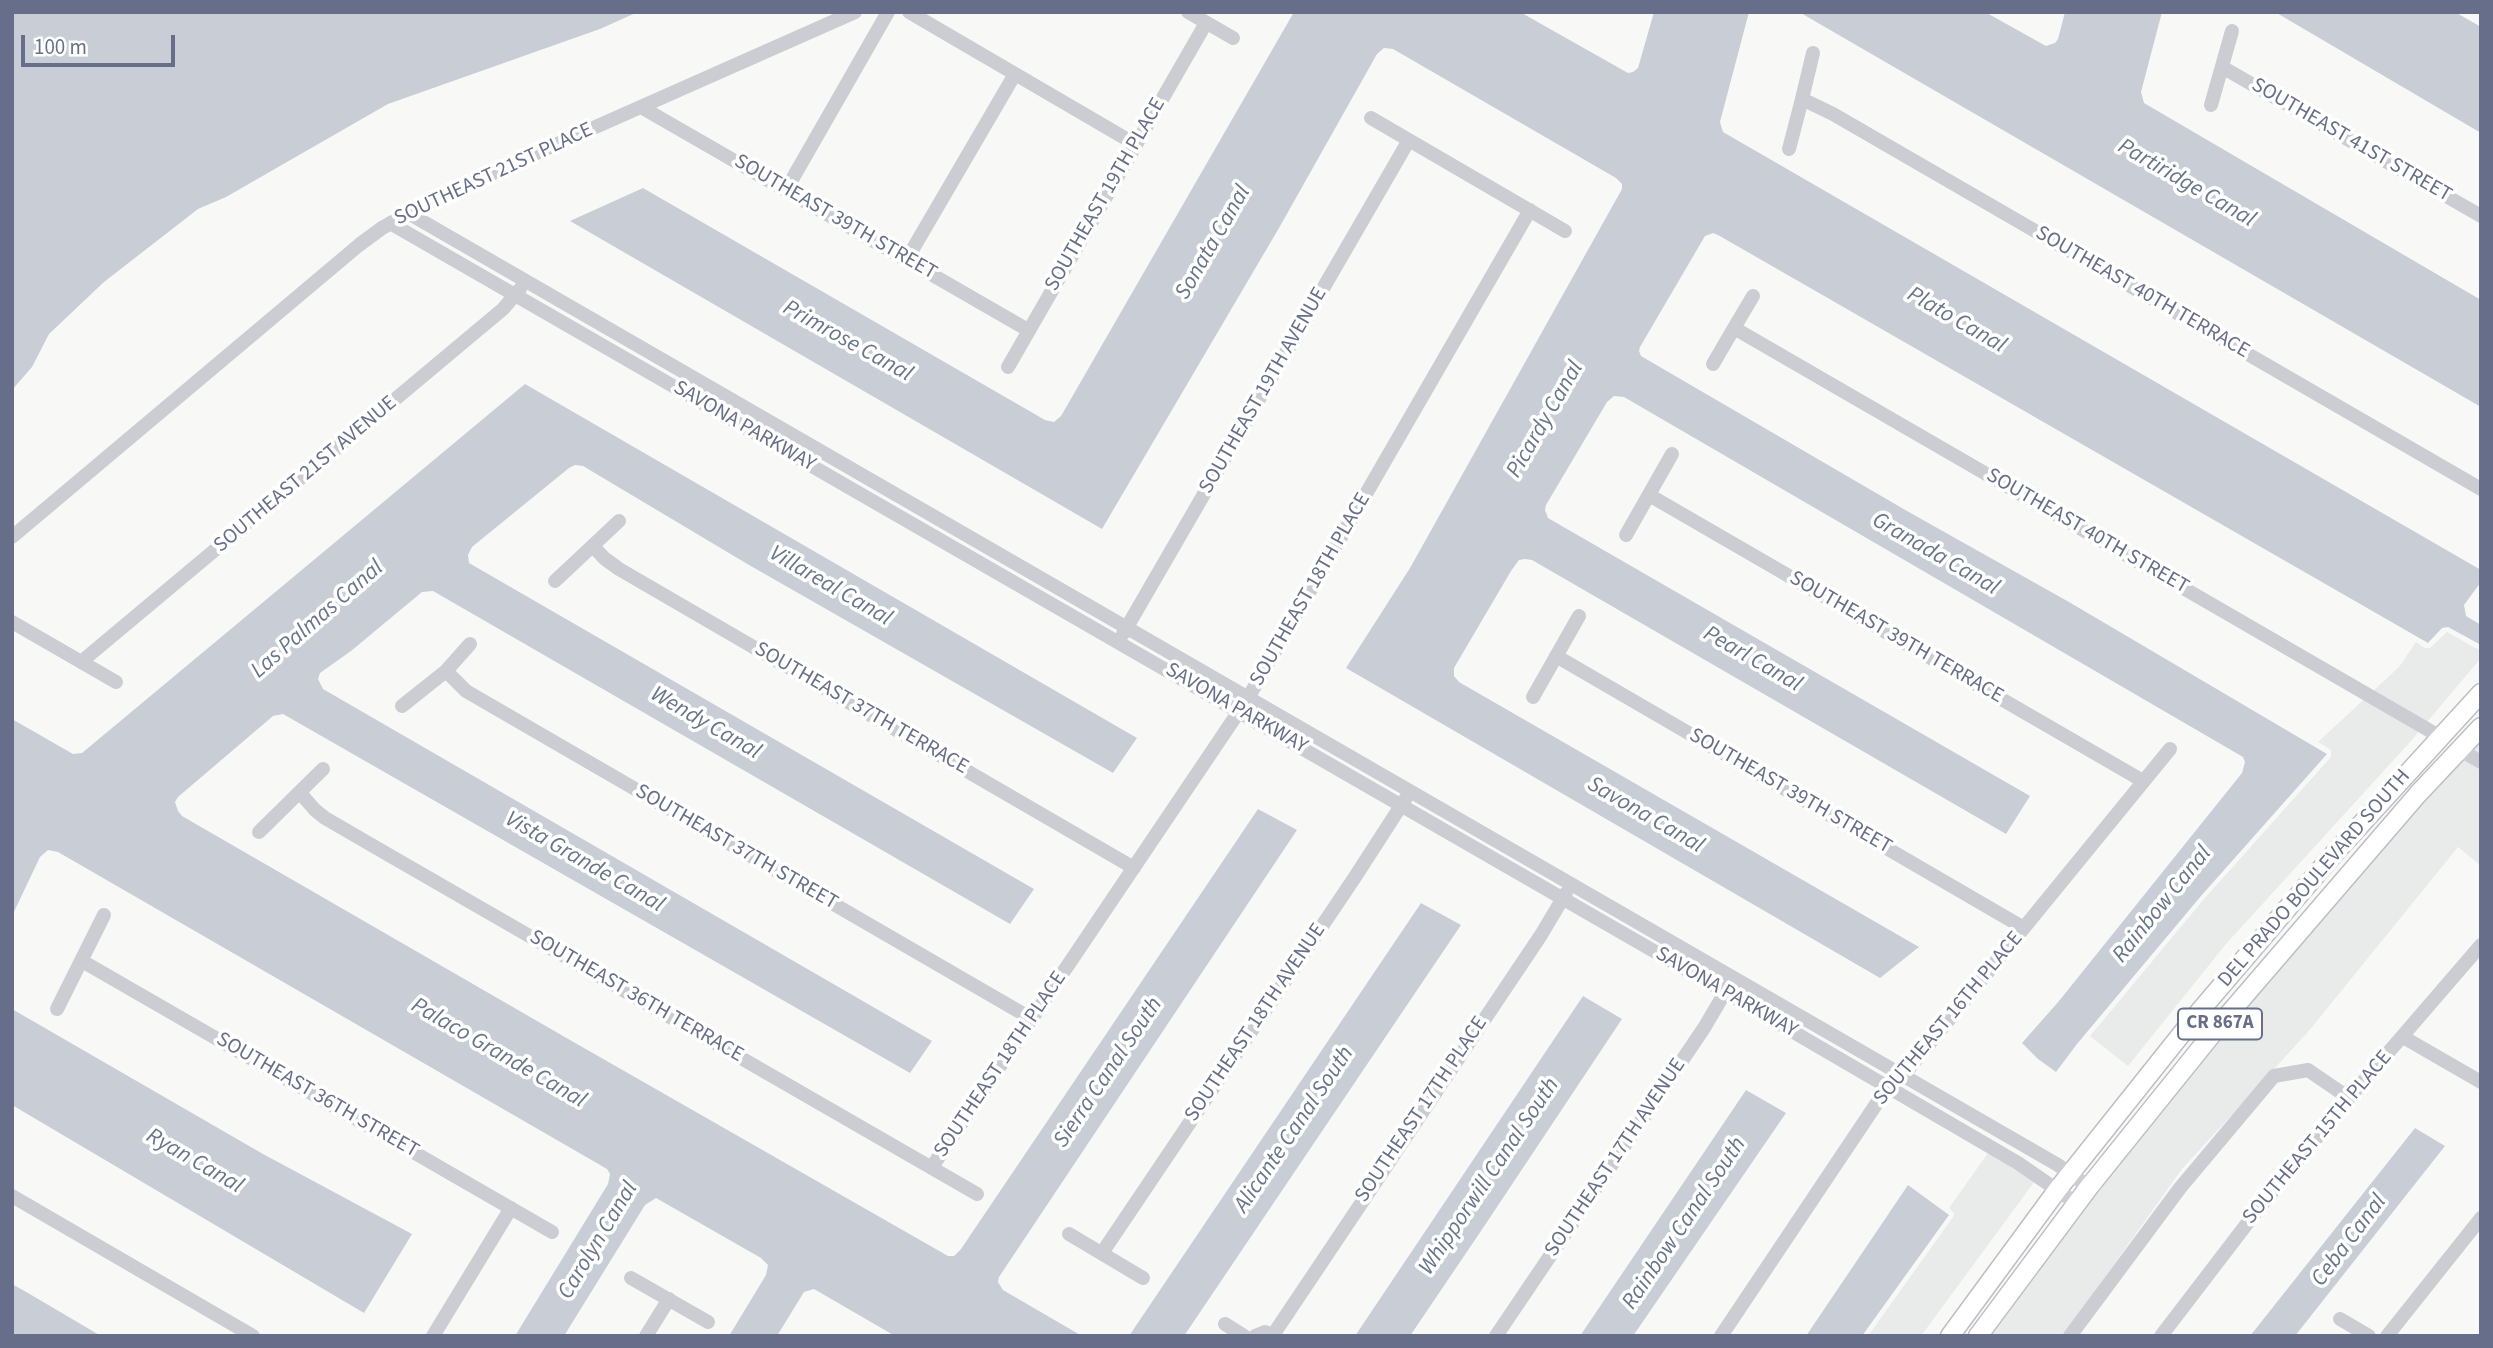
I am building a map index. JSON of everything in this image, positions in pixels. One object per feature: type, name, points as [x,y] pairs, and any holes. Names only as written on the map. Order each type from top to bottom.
[{"type":"main road","name":"DEL PRADO BOULEVARD SOUTH","points":[[1950,1336],[2058,1189],[2199,1012],[2332,856],[2481,693]]},
{"type":"main road","points":[[2460,751],[2459,735],[2463,711]]},
{"type":"main road","name":"DEL PRADO BOULEVARD SOUTH","points":[[1978,1336],[2076,1203],[2283,948],[2481,727]]},
{"type":"main road","points":[[2439,736],[2442,753],[2439,773]]},
{"type":"street","name":"SOUTHEAST 21ST PLACE","points":[[12,537],[359,245],[390,223],[855,12]]},
{"type":"street","points":[[786,190],[888,12]]},
{"type":"street","points":[[908,12],[1136,144]]},
{"type":"street","points":[[1188,12],[1233,38]]},
{"type":"street","name":"SOUTHEAST 19TH PLACE","points":[[1008,367],[1206,23]]},
{"type":"street","points":[[2211,105],[2232,31]]},
{"type":"street","points":[[1789,149],[1813,53]]},
{"type":"street","name":"SOUTHEAST 41ST STREET","points":[[2222,66],[2481,216]]},
{"type":"street","points":[[907,259],[1015,74]]},
{"type":"street","name":"SOUTHEAST 40TH TERRACE","points":[[1801,99],[1833,114],[2481,489]]},
{"type":"street","name":"SOUTHEAST 39TH STREET","points":[[641,107],[1028,330]]},
{"type":"street","points":[[1371,118],[1565,231]]},
{"type":"street","name":"SOUTHEAST 19TH AVENUE","points":[[1119,642],[1409,140]]},
{"type":"street","name":"SOUTHEAST 18TH PLACE","points":[[932,1167],[1248,698],[1530,210]]},
{"type":"street","name":"SAVONA PARKWAY","points":[[408,213],[1248,698],[1563,899],[1902,1077],[2089,1187]]},
{"type":"street","name":"SAVONA PARKWAY","points":[[390,223],[1238,711],[1571,886],[1887,1088],[2018,1163],[2076,1203]]},
{"type":"street","name":"SOUTHEAST 21ST AVENUE","points":[[81,662],[516,296],[525,281]]},
{"type":"street","points":[[1713,364],[1753,296]]},
{"type":"street","name":"SOUTHEAST 40TH STREET","points":[[1734,328],[2439,736]]},
{"type":"street","points":[[1626,535],[1672,454]]},
{"type":"street","points":[[845,485],[855,471]]},
{"type":"street","name":"SOUTHEAST 39TH TERRACE","points":[[1649,495],[2143,781]]},
{"type":"street","points":[[555,581],[619,521]]},
{"type":"street","name":"SOUTHEAST 37TH TERRACE","points":[[593,546],[619,569],[1134,867]]},
{"type":"street","points":[[1533,697],[1579,616]]},
{"type":"street","points":[[12,622],[116,682]]},
{"type":"street","points":[[402,706],[446,671],[470,644]]},
{"type":"street","name":"SOUTHEAST 39TH STREET","points":[[1556,656],[2024,928]]},
{"type":"street","name":"SOUTHEAST 37TH STREET","points":[[446,671],[466,691],[1032,1019]]},
{"type":"street","name":"SOUTHEAST 16TH PLACE","points":[[1721,1336],[1887,1088],[1902,1077],[2170,749]]},
{"type":"street","points":[[2460,751],[2481,762]]},
{"type":"street","points":[[259,832],[301,794],[323,769]]},
{"type":"street","name":"SOUTHEAST 36TH TERRACE","points":[[301,794],[325,818],[382,852],[977,1194]]},
{"type":"street","name":"SOUTHEAST 18TH AVENUE","points":[[1102,1253],[1405,799]]},
{"type":"street","name":"SOUTHEAST 17TH PLACE","points":[[1255,1336],[1265,1332],[1273,1335],[1541,935],[1571,886]]},
{"type":"street","points":[[57,1009],[104,915]]},
{"type":"street","name":"SOUTHEAST 15TH PLACE","points":[[2161,1336],[2259,1208],[2349,1098],[2481,945]]},
{"type":"street","name":"SOUTHEAST 36TH STREET","points":[[82,961],[552,1231]]},
{"type":"street","name":"SOUTHEAST 17TH AVENUE","points":[[1496,1336],[1704,1028],[1729,986]]},
{"type":"street","points":[[2403,1037],[2481,1082]]},
{"type":"street","points":[[2070,1336],[2180,1188],[2274,1076],[2308,1070],[2349,1098]]},
{"type":"street","points":[[12,1196],[254,1336]]},
{"type":"street","points":[[433,1336],[511,1208]]},
{"type":"street","points":[[2386,1336],[2481,1219]]},
{"type":"street","points":[[1069,1234],[1143,1278]]},
{"type":"street","points":[[631,1278],[708,1322]]},
{"type":"street","points":[[646,1336],[669,1299]]},
{"type":"street","points":[[2340,1319],[2369,1336]]},
{"type":"street","points":[[1225,1324],[1244,1336]]},
{"type":"shaded area","points":[[2447,632],[2481,651],[2481,658],[2411,741],[2226,944],[2128,1066],[2090,1036],[2204,899],[2331,757],[2331,750],[2318,742],[2399,667],[2416,642],[2430,648]]},
{"type":"shaded area","points":[[2481,735],[2481,866],[2458,847],[2308,1032],[2182,1169],[2063,1336],[1985,1336],[2225,1026]]},
{"type":"shaded area","points":[[1988,1153],[2035,1181],[1921,1336],[1868,1336],[1953,1217],[1954,1213],[1949,1208]]},
{"type":"water","points":[[12,12],[638,12],[600,29],[388,104],[226,197],[198,209],[104,282],[49,334],[32,367],[12,390]]},
{"type":"water","points":[[1294,12],[1520,12],[1628,73],[1638,68],[1654,12],[1749,12],[1720,122],[1723,132],[2481,570],[2481,582],[2464,605],[2466,616],[2481,625],[2481,645],[2448,627],[2442,628],[2428,643],[1718,235],[1713,233],[1705,236],[1640,347],[1641,356],[2327,754],[2201,896],[2056,1072],[2022,1043],[2059,1001],[2242,773],[2245,762],[2243,757],[1624,397],[1614,396],[1607,402],[1546,505],[1548,518],[2030,796],[2006,834],[1532,560],[1519,560],[1511,571],[1454,668],[1454,676],[1459,682],[1919,947],[1880,978],[1346,668],[1410,568],[1622,189],[1622,184],[1616,178],[1393,49],[1384,48],[1377,54],[1279,228],[1102,529],[570,221],[643,188],[1045,420],[1054,422],[1061,416]]},
{"type":"water","name":"Partiridge Canal","points":[[1799,12],[1985,12],[2046,46],[2058,39],[2065,12],[2162,12],[2141,92],[2144,103],[2481,300],[2481,407]]},
{"type":"water","points":[[2275,12],[2455,12],[2481,27],[2481,133]]},
{"type":"water","points":[[525,384],[1137,738],[1113,773],[749,565],[583,466],[575,465],[472,547],[468,555],[469,563],[1034,889],[1010,924],[433,591],[422,592],[320,673],[318,679],[323,689],[932,1041],[910,1073],[283,714],[273,716],[178,797],[175,802],[178,811],[182,816],[948,1256],[954,1256],[961,1249],[1258,809],[1297,830],[999,1277],[998,1282],[1003,1290],[1082,1336],[895,1336],[814,1289],[804,1292],[777,1336],[729,1336],[766,1275],[768,1265],[761,1258],[656,1198],[645,1205],[564,1336],[515,1336],[608,1184],[610,1174],[607,1169],[58,852],[48,850],[40,857],[12,916],[12,719],[73,754],[82,753]]},
{"type":"water","name":"Alicante Canal South","points":[[1421,903],[1461,925],[1184,1336],[1129,1336]]},
{"type":"water","name":"Whipporwill Canal South","points":[[1583,996],[1622,1019],[1483,1228],[1410,1336],[1355,1336]]},
{"type":"water","name":"Ryan Canal","points":[[12,1009],[263,1154],[412,1234],[364,1313],[12,1105]]},
{"type":"water","name":"Rainbow Canal South","points":[[1746,1090],[1786,1113],[1633,1336],[1580,1336]]},
{"type":"water","name":"Ceba Canal","points":[[2415,1128],[2445,1146],[2295,1336],[2250,1336]]},
{"type":"water","points":[[1908,1185],[1949,1215],[1862,1336],[1806,1336]]},
{"type":"water","points":[[12,1284],[28,1293],[101,1336],[12,1336]]},
{"type":"water label","name":"Sonata Canal","points":[[1214,243]]},
{"type":"water label","name":"Plato Canal","points":[[1956,321]]},
{"type":"water label","name":"Primrose Canal","points":[[847,342]]},
{"type":"water label","name":"Picardy Canal","points":[[1546,420]]},
{"type":"water label","name":"Granada Canal","points":[[1935,555]]},
{"type":"water label","name":"Villareal Canal","points":[[830,587]]},
{"type":"water label","name":"Las Palmas Canal","points":[[318,620]]},
{"type":"water label","name":"Pearl Canal","points":[[1752,660]]},
{"type":"water label","name":"Wendy Canal","points":[[705,724]]},
{"type":"water label","name":"Savona Canal","points":[[1645,816]]},
{"type":"water label","name":"Vista Grande Canal","points":[[584,863]]},
{"type":"water label","name":"Rainbow Canal","points":[[2163,905]]},
{"type":"water label","name":"Palaco Grande Canal","points":[[498,1054]]},
{"type":"water label","name":"Sierra Canal South","points":[[1109,1073]]},
{"type":"water label","name":"Carolyn Canal","points":[[599,1241]]}]
